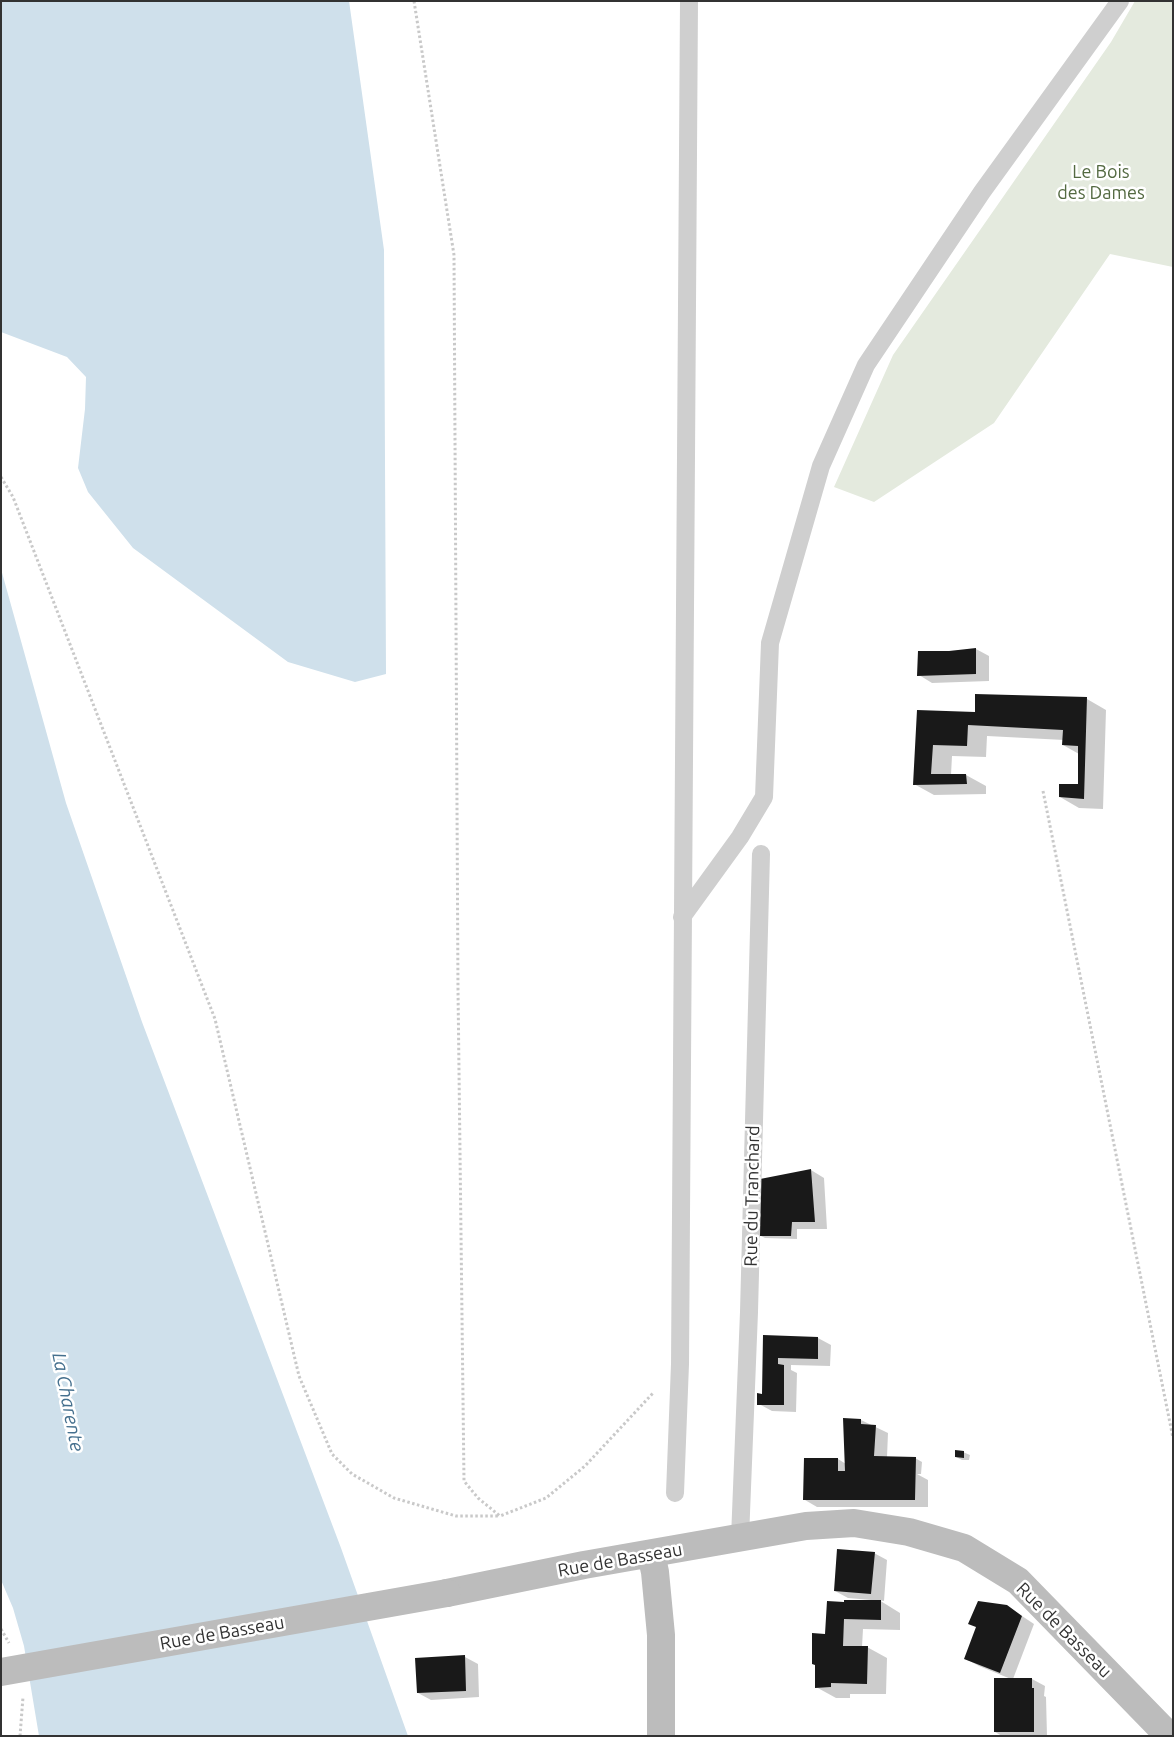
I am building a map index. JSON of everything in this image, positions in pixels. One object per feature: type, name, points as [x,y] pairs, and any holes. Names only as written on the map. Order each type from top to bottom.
[{"type":"street","name":"Rue de Basseau","points":[[1,1672],[447,1594],[584,1565],[806,1526],[854,1523],[909,1532],[964,1548],[1018,1582],[1169,1736]]},
{"type":"street","points":[[650,1554],[655,1572],[661,1635],[661,1736]]},
{"type":"lane","points":[[675,1493],[680,1364],[689,1]]},
{"type":"lane","points":[[682,917],[740,837],[764,797],[770,643],[821,466],[866,364],[982,192],[1120,1]]},
{"type":"lane","name":"Rue du Tranchard","points":[[740,1538],[749,1312],[761,854]]},
{"type":"path","points":[[414,1],[454,254],[458,979],[464,1481],[478,1498],[500,1516]]},
{"type":"path","points":[[1,477],[13,497],[215,1019],[299,1376],[332,1454],[352,1474],[394,1498],[456,1516],[500,1516],[546,1498],[586,1466],[680,1364]]},
{"type":"path","points":[[1043,791],[1173,1438]]},
{"type":"green space","name":"Le Bois des Dames","points":[[1135,1],[1173,1],[1173,267],[1110,254],[994,423],[874,502],[834,487],[893,355],[1111,42]]},
{"type":"water","points":[[1,1],[349,1],[384,250],[386,674],[355,682],[288,662],[133,548],[88,492],[78,468],[85,409],[86,377],[67,357],[1,332]]},
{"type":"water","name":"La Charente","points":[[1,569],[66,803],[142,1022],[341,1548],[408,1736],[39,1736],[24,1646],[13,1608],[1,1580]]},
{"type":"building","points":[[976,648],[976,674],[917,676],[918,651],[949,651]]},
{"type":"building","points":[[975,694],[1087,697],[1084,799],[1059,797],[1059,784],[1078,784],[1078,746],[1062,745],[1063,730],[968,725],[967,746],[933,745],[931,774],[966,774],[967,784],[913,785],[917,710],[975,712]]},
{"type":"building","points":[[811,1169],[815,1222],[792,1222],[791,1236],[758,1236],[755,1180]]},
{"type":"building","points":[[763,1335],[818,1337],[818,1359],[778,1358],[778,1364],[784,1365],[784,1405],[757,1405],[757,1393],[762,1394]]},
{"type":"building","points":[[843,1418],[861,1419],[861,1424],[876,1425],[874,1456],[916,1457],[915,1500],[803,1500],[804,1458],[838,1458],[838,1471],[845,1471]]},
{"type":"building","points":[[955,1450],[964,1451],[964,1458],[955,1457]]},
{"type":"building","points":[[837,1549],[875,1552],[871,1594],[834,1591]]},
{"type":"building","points":[[844,1600],[881,1600],[881,1620],[844,1619],[843,1646],[868,1646],[867,1684],[831,1683],[831,1687],[815,1688],[815,1665],[812,1664],[812,1633],[825,1634],[827,1601],[844,1602]]},
{"type":"building","points":[[978,1601],[1007,1605],[1022,1616],[1000,1673],[964,1659],[976,1627],[968,1624]]},
{"type":"building","points":[[465,1655],[466,1691],[417,1693],[415,1658]]},
{"type":"building","points":[[994,1678],[1032,1678],[1032,1688],[1034,1688],[1034,1732],[994,1732]]}]
